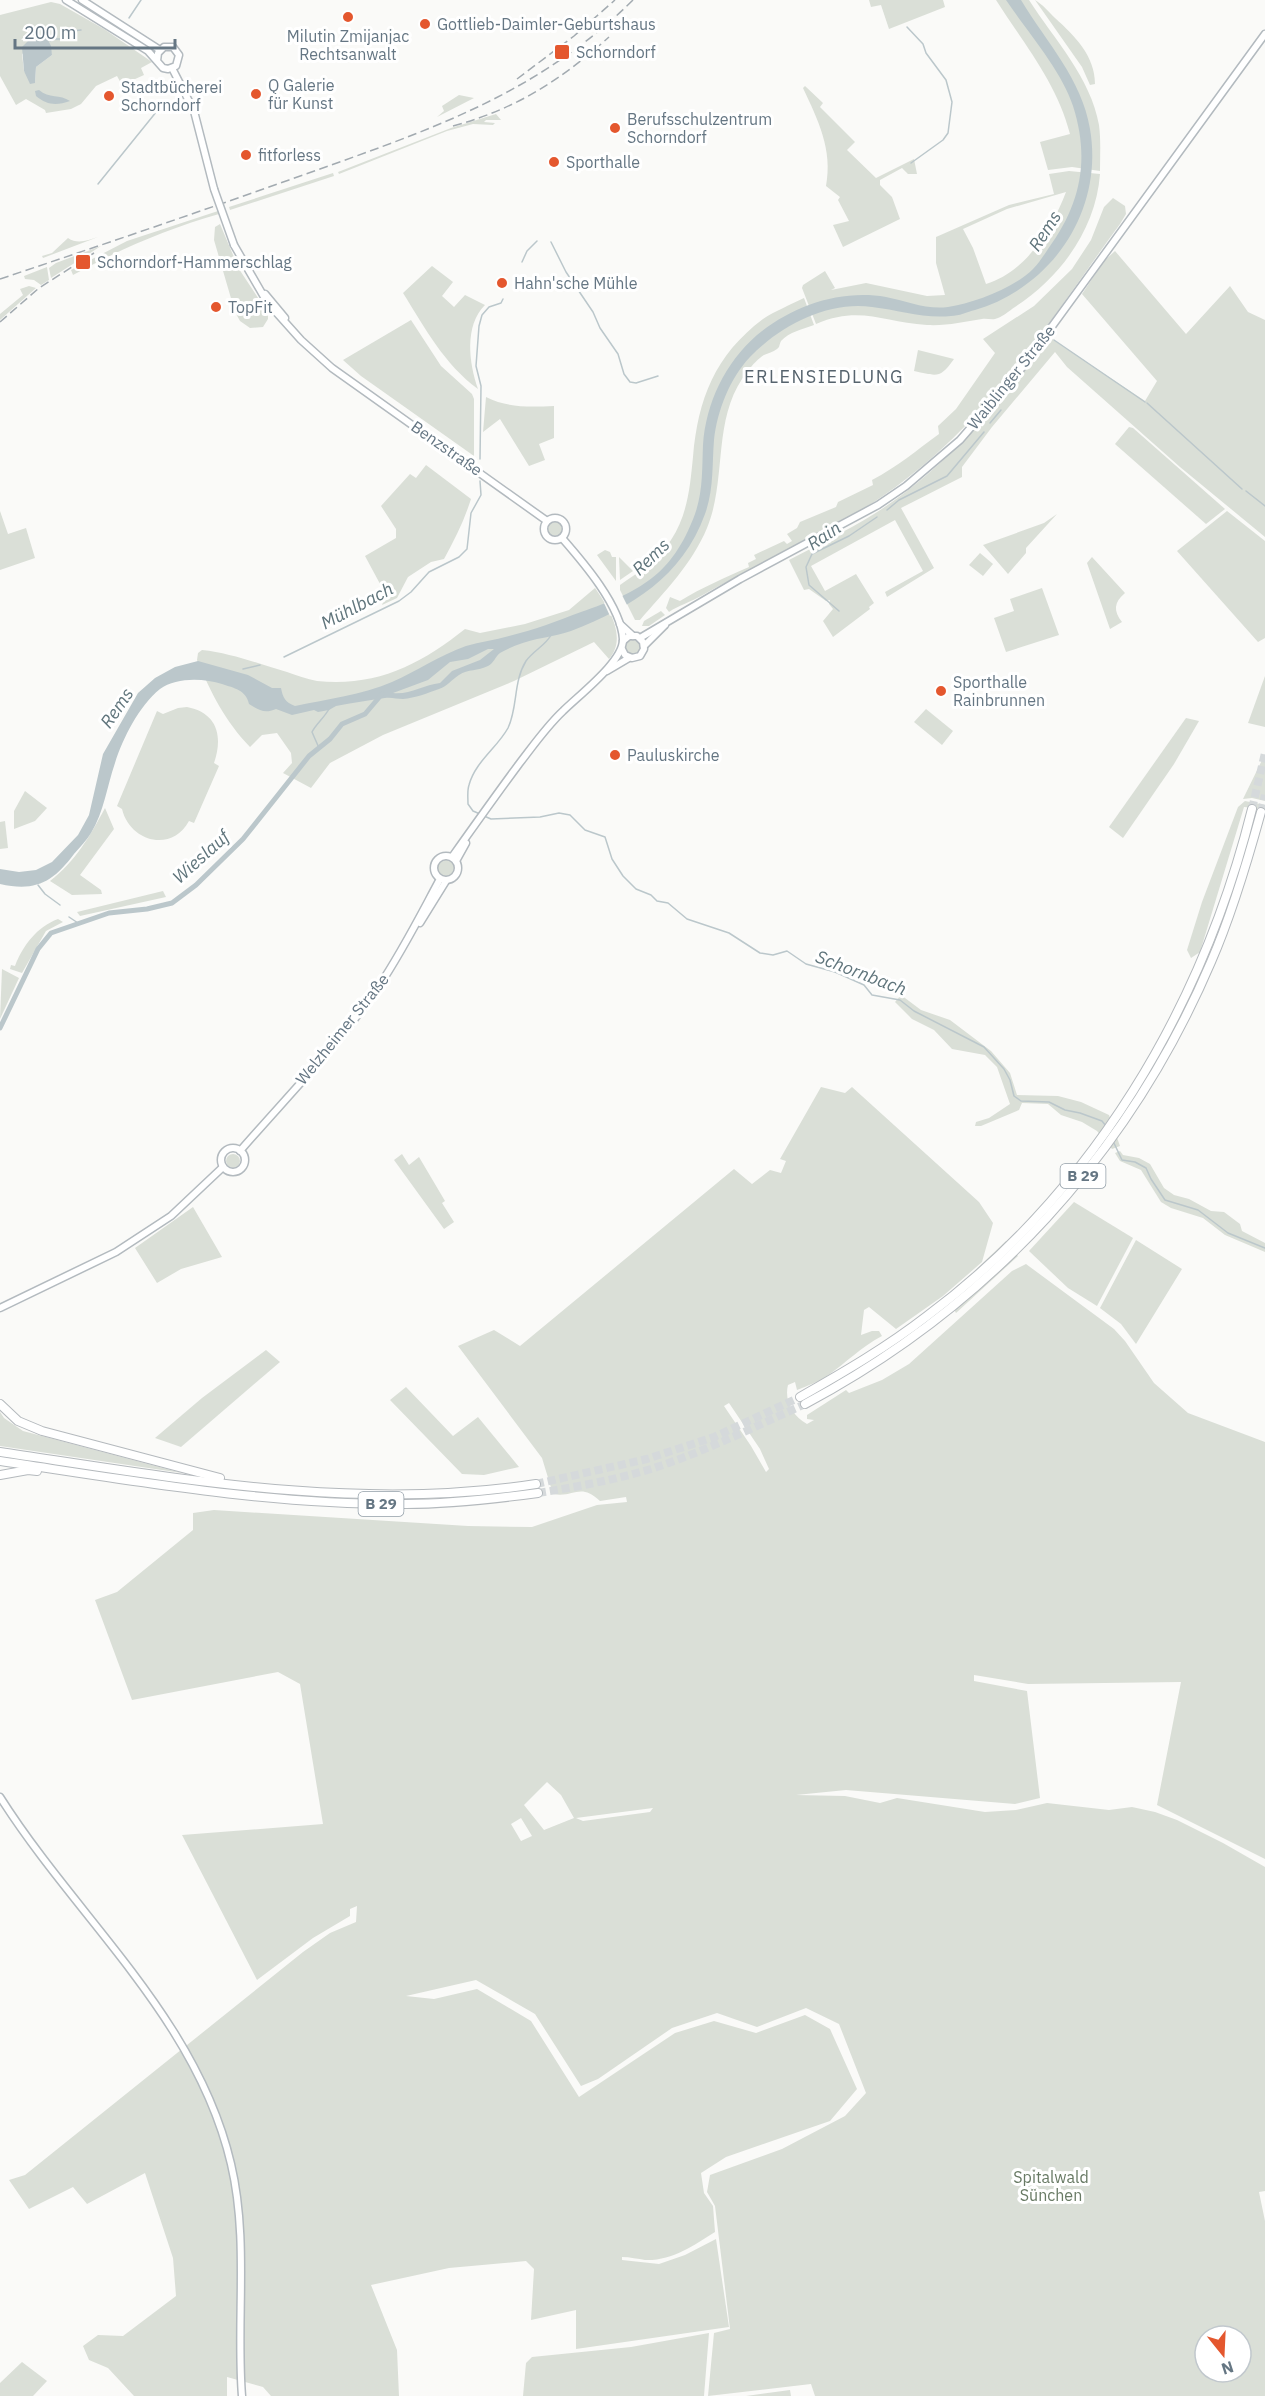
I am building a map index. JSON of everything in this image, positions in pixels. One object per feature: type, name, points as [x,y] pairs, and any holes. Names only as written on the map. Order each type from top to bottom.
[{"type":"highway","name":"B 29","points":[[1252,809],[1229,890],[1180,1011],[1156,1054],[1096,1146],[1067,1182],[1005,1249],[968,1283],[897,1338],[802,1400],[841,1384],[901,1346],[967,1296],[1011,1255],[1075,1186],[1106,1148],[1164,1058],[1211,962],[1239,888],[1261,812]]},
{"type":"highway","points":[[0,1404],[18,1421],[42,1431],[224,1479],[235,1484]]},
{"type":"highway","name":"B 29","points":[[0,1452],[235,1484],[381,1496],[451,1495],[536,1484]]},
{"type":"highway","name":"B 29","points":[[0,1461],[255,1496],[363,1504],[454,1503],[538,1493]]},
{"type":"highway","points":[[0,1475],[28,1470],[51,1472],[63,1470]]},
{"type":"main road","points":[[66,0],[148,51],[163,68],[172,68],[179,63],[178,52],[168,46],[160,50]]},
{"type":"main road","points":[[82,0],[160,50]]},
{"type":"main road","name":"Waiblinger Straße","points":[[636,637],[668,622],[730,585],[878,505],[906,486],[960,440],[1018,373],[1265,34]]},
{"type":"main road","points":[[158,61],[160,50]]},
{"type":"main road","name":"Benzstraße","points":[[172,68],[194,111],[220,211],[234,245],[267,302],[284,323],[332,368],[547,521]]},
{"type":"main road","name":"Benzstraße","points":[[258,286],[303,337],[346,377]]},
{"type":"main road","name":"Benzstraße","points":[[555,518],[564,523],[566,531],[562,538],[554,540],[548,538],[544,530],[547,521],[555,518]]},
{"type":"main road","name":"Benzstraße","points":[[562,538],[605,594],[620,624],[623,641]]},
{"type":"main road","name":"Waiblinger Straße","points":[[644,646],[668,622]]},
{"type":"main road","name":"Benzstraße","points":[[620,624],[636,637]]},
{"type":"main road","points":[[454,859],[478,819],[552,722],[599,677],[622,649],[623,641],[636,637],[644,646],[640,656],[622,660],[599,677]]},
{"type":"main road","points":[[622,649],[629,658]]},
{"type":"main road","points":[[441,856],[454,859],[458,868],[456,874],[443,880],[434,873],[434,863],[441,856]]},
{"type":"main road","name":"Welzheimer Straße","points":[[242,1152],[377,988],[414,931],[443,880]]},
{"type":"main road","points":[[234,1148],[242,1152],[245,1161],[242,1168],[235,1172],[225,1169],[221,1161],[224,1152],[234,1148]]},
{"type":"main road","points":[[0,1308],[116,1252],[171,1215],[225,1169]]},
{"type":"main road","points":[[0,1313],[9,1305]]},
{"type":"main road","points":[[0,1797],[62,1884],[164,2015],[201,2079],[221,2130],[231,2164],[237,2199],[242,2396]]},
{"type":"green space","points":[[869,0],[943,0],[945,7],[889,29],[881,5],[871,7]]},
{"type":"green space","points":[[996,0],[1029,0],[1080,75],[1095,108],[1099,125],[1100,171],[1072,167],[1048,170],[1040,142],[1070,134],[1048,81]]},
{"type":"green space","points":[[1035,0],[1070,32],[1082,47],[1092,64],[1095,84],[1090,85],[1082,67]]},
{"type":"green space","points":[[51,2],[60,4],[104,29],[152,62],[141,68],[144,75],[122,85],[117,76],[96,86],[81,104],[71,109],[46,113],[45,110],[26,99],[16,105],[0,76],[0,15]],"holes":[[[47,38],[52,55],[36,67],[35,83],[24,71],[22,54]]]},
{"type":"green space","points":[[805,86],[823,103],[820,107],[855,142],[847,150],[876,178],[914,159],[917,174],[908,174],[902,168],[880,180],[880,185],[892,197],[900,219],[843,247],[833,225],[849,221],[838,200],[840,197],[826,186],[828,173],[826,148],[819,124],[803,88]]},
{"type":"green space","points":[[459,95],[474,98],[437,117],[444,111],[442,106]]},
{"type":"green space","points":[[496,114],[501,120],[484,122],[495,123],[493,125],[473,124],[447,131],[339,174],[338,172],[451,128]]},
{"type":"green space","points":[[1069,171],[1100,174],[1091,214],[1083,233],[1061,267],[1047,282],[1002,316],[934,325],[912,324],[860,315],[846,316],[816,324],[802,288],[803,285],[825,271],[835,288],[831,290],[866,283],[927,296],[945,295],[936,263],[936,237],[1009,205],[1054,194],[1049,174]],"holes":[[[1066,192],[1045,234],[1025,259],[1013,270],[986,284],[973,248],[963,229],[1007,209]]]},
{"type":"green space","points":[[333,173],[334,176],[230,210],[229,207]]},
{"type":"green space","points":[[1113,198],[1125,206],[1126,214],[1120,224],[1010,375],[949,442],[914,473],[853,515],[669,612],[666,608],[670,597],[680,601],[749,567],[748,563],[756,559],[754,555],[784,541],[787,544],[792,541],[787,534],[797,528],[800,522],[836,507],[838,502],[873,485],[872,480],[939,434],[938,426],[956,409],[995,353],[983,339],[1034,306],[1072,269],[1091,240],[1104,207]]},
{"type":"green space","points":[[218,211],[219,214],[144,240],[73,275],[71,270],[127,241]]},
{"type":"green space","points":[[220,224],[239,269],[268,313],[268,319],[263,327],[250,328],[240,321],[235,312],[214,240],[215,227]]},
{"type":"green space","points":[[98,237],[43,258],[42,256],[52,253],[68,238],[79,242]]},
{"type":"green space","points":[[101,246],[51,278],[49,268],[56,263]]},
{"type":"green space","points":[[1115,251],[1186,334],[1230,286],[1248,312],[1265,320],[1265,537],[1180,467],[1067,367],[1055,352],[992,427],[962,467],[962,477],[901,508],[934,568],[887,597],[885,592],[923,571],[895,520],[811,566],[825,591],[856,574],[874,603],[869,607],[870,609],[833,637],[823,621],[833,609],[829,604],[830,600],[826,601],[809,589],[804,590],[789,560],[874,514],[923,478],[988,414],[1046,343],[1052,339],[1145,401],[1157,381],[1082,294],[1104,261]]},
{"type":"green space","points":[[432,266],[453,282],[442,296],[454,307],[465,295],[485,305],[474,323],[470,345],[472,368],[478,389],[445,357],[403,293]]},
{"type":"green space","points":[[47,267],[49,280],[41,285],[34,280],[25,279],[24,276]]},
{"type":"green space","points":[[29,286],[36,288],[0,320],[0,314],[23,295],[20,289]]},
{"type":"green space","points":[[804,298],[814,325],[784,338],[778,348],[764,355],[754,364],[736,389],[724,427],[713,508],[701,541],[668,588],[640,620],[635,620],[620,590],[620,585],[654,559],[677,530],[685,510],[699,416],[712,380],[721,363],[746,333],[763,319]]},
{"type":"green space","points":[[411,320],[441,366],[472,394],[474,399],[474,456],[361,376],[343,360]]},
{"type":"green space","points":[[918,350],[954,359],[941,373],[928,374],[914,371]]},
{"type":"green space","points":[[486,397],[511,405],[554,406],[554,438],[539,444],[545,460],[529,466],[500,419],[483,432]]},
{"type":"green space","points":[[1129,427],[1133,428],[1225,509],[1206,524],[1115,444]]},
{"type":"green space","points":[[426,465],[471,499],[444,559],[431,562],[408,577],[397,598],[382,605],[386,595],[365,556],[396,538],[396,529],[381,506],[410,474],[416,478]]},
{"type":"green space","points":[[0,511],[8,534],[26,528],[35,558],[0,570]]},
{"type":"green space","points":[[1227,511],[1265,541],[1265,638],[1258,642],[1177,551]]},
{"type":"green space","points":[[1057,514],[1026,548],[1026,553],[1008,574],[983,545],[1044,523]]},
{"type":"green space","points":[[552,522],[558,522],[562,529],[558,536],[552,536],[548,532],[548,526]]},
{"type":"green space","points":[[605,550],[610,552],[612,557],[616,557],[616,581],[597,555]]},
{"type":"green space","points":[[980,553],[993,564],[983,576],[969,565]]},
{"type":"green space","points":[[619,557],[633,571],[620,580]]},
{"type":"green space","points":[[1092,557],[1125,593],[1116,607],[1122,622],[1110,629],[1087,563]]},
{"type":"green space","points":[[595,588],[610,613],[616,632],[617,641],[609,659],[594,642],[514,681],[383,735],[330,763],[311,788],[283,773],[292,763],[291,753],[277,733],[262,735],[250,747],[241,737],[219,706],[197,660],[198,653],[202,650],[213,651],[317,681],[338,682],[378,677],[414,663],[465,629],[480,633],[525,624],[569,610]]},
{"type":"green space","points":[[1042,588],[1059,635],[1006,652],[994,618],[1014,611],[1010,599]]},
{"type":"green space","points":[[661,611],[665,615],[649,626],[642,626],[644,621]]},
{"type":"green space","points":[[630,639],[636,639],[641,647],[639,653],[630,655],[625,650],[625,644]]},
{"type":"green space","points":[[1265,676],[1265,727],[1248,723]]},
{"type":"green space","points":[[187,707],[206,715],[216,727],[218,744],[214,763],[219,766],[194,823],[189,821],[182,831],[162,840],[142,836],[133,829],[122,809],[117,806],[157,711],[163,714]]},
{"type":"green space","points":[[926,709],[953,731],[942,745],[914,722]]},
{"type":"green space","points":[[1186,718],[1199,721],[1174,764],[1123,838],[1109,827]]},
{"type":"green space","points":[[1265,754],[1265,801],[1252,798],[1243,799]]},
{"type":"green space","points":[[25,791],[47,808],[35,821],[14,829],[14,811]]},
{"type":"green space","points":[[1245,801],[1265,805],[1265,809],[1244,807],[1200,952],[1191,958],[1187,950],[1202,902],[1238,807]]},
{"type":"green space","points":[[105,808],[114,829],[80,875],[101,890],[102,894],[72,895],[50,881],[75,856]]},
{"type":"green space","points":[[5,821],[8,848],[0,849],[0,822]]},
{"type":"green space","points":[[445,859],[451,862],[454,868],[451,874],[445,877],[439,874],[436,868],[439,862]]},
{"type":"green space","points":[[163,891],[166,897],[80,916],[77,912]]},
{"type":"green space","points":[[58,919],[63,922],[46,931],[22,973],[10,969],[11,965],[15,966],[22,951],[37,932]]},
{"type":"green space","points":[[2,969],[19,978],[0,1019]]},
{"type":"green space","points":[[901,995],[921,1010],[950,1020],[991,1051],[1010,1073],[1017,1095],[1058,1096],[1081,1102],[1109,1115],[1120,1146],[1112,1149],[1097,1131],[1082,1122],[1061,1115],[1048,1104],[1022,1103],[1019,1110],[981,1126],[975,1126],[976,1122],[989,1118],[1010,1104],[997,1067],[985,1055],[952,1049],[934,1030],[912,1019],[895,1002]]},
{"type":"green space","name":"Spitalwald Sünchen","points":[[821,1087],[845,1093],[852,1087],[979,1202],[993,1223],[982,1262],[943,1296],[896,1329],[869,1307],[864,1310],[861,1335],[879,1331],[882,1336],[820,1380],[797,1390],[795,1382],[788,1385],[787,1397],[791,1408],[807,1424],[814,1420],[807,1419],[807,1415],[846,1390],[849,1393],[882,1380],[909,1364],[1012,1271],[1026,1264],[1114,1329],[1154,1383],[1188,1413],[1265,1442],[1265,1859],[1157,1805],[1181,1682],[1028,1684],[974,1675],[974,1681],[1027,1691],[1040,1798],[1015,1804],[846,1790],[796,1795],[845,1796],[880,1803],[897,1798],[985,1812],[1016,1810],[1047,1803],[1109,1810],[1132,1807],[1177,1820],[1265,1867],[1265,2191],[1259,2192],[1265,2221],[1265,2396],[815,2396],[811,2384],[708,2396],[714,2333],[730,2329],[715,2206],[707,2192],[710,2175],[782,2149],[845,2116],[866,2093],[839,2024],[806,2008],[757,2027],[717,2013],[672,2028],[598,2079],[581,2086],[535,2014],[476,1980],[406,1996],[434,1999],[477,1989],[531,2021],[579,2097],[675,2033],[714,2021],[756,2033],[805,2015],[830,2029],[857,2089],[830,2121],[726,2157],[701,2173],[704,2193],[713,2206],[715,2232],[682,2252],[664,2258],[645,2260],[622,2257],[622,2260],[659,2264],[685,2255],[716,2239],[729,2327],[576,2349],[576,2310],[531,2320],[534,2269],[526,2261],[449,2268],[371,2285],[397,2350],[399,2396],[271,2396],[263,2387],[227,2377],[227,2396],[134,2396],[108,2368],[89,2360],[83,2346],[98,2335],[123,2336],[176,2296],[173,2258],[145,2173],[87,2204],[73,2187],[29,2209],[9,2180],[25,2175],[303,1952],[330,1933],[356,1922],[357,1906],[350,1909],[350,1916],[313,1938],[257,1980],[182,1835],[323,1824],[300,1684],[278,1672],[132,1700],[95,1600],[117,1592],[193,1530],[193,1513],[214,1510],[468,1526],[532,1527],[597,1505],[627,1502],[626,1497],[600,1501],[593,1495],[582,1491],[553,1494],[542,1458],[458,1346],[494,1330],[520,1346],[734,1169],[752,1184],[770,1170],[781,1173],[786,1161],[780,1159]],"holes":[[[729,1403],[760,1449],[769,1469],[766,1472],[724,1406]],[[547,1782],[561,1795],[574,1818],[544,1830],[524,1805]],[[653,1808],[650,1812],[583,1821],[576,1818]],[[521,1818],[532,1836],[521,1841],[511,1824]]]},
{"type":"green space","points":[[1120,1151],[1123,1155],[1139,1158],[1150,1164],[1164,1188],[1174,1195],[1189,1199],[1211,1211],[1224,1212],[1240,1224],[1242,1231],[1265,1243],[1265,1252],[1225,1235],[1203,1218],[1171,1208],[1161,1202],[1141,1170],[1120,1161],[1115,1153]]},
{"type":"green space","points":[[233,1154],[238,1156],[240,1161],[238,1166],[233,1168],[228,1166],[226,1161],[228,1156]]},
{"type":"green space","points":[[402,1154],[409,1165],[419,1157],[445,1201],[442,1203],[454,1222],[444,1229],[394,1160]]},
{"type":"green space","points":[[1074,1202],[1133,1238],[1097,1306],[1068,1288],[1029,1251]]},
{"type":"green space","points":[[193,1207],[222,1257],[181,1269],[157,1283],[135,1248]]},
{"type":"green space","points":[[1136,1240],[1182,1269],[1136,1344],[1121,1324],[1100,1308]]},
{"type":"green space","points":[[1006,1241],[1018,1256],[956,1313],[947,1297]]},
{"type":"green space","points":[[266,1350],[280,1362],[181,1447],[155,1438],[202,1398]]},
{"type":"green space","points":[[406,1387],[453,1436],[478,1417],[519,1467],[484,1475],[462,1474],[390,1400]]},
{"type":"green space","points":[[0,1412],[4,1418],[23,1431],[182,1473],[0,1446]]},
{"type":"green space","points":[[709,2333],[704,2396],[523,2396],[526,2363],[532,2357],[631,2347]]},
{"type":"green space","points":[[22,2362],[47,2381],[33,2396],[0,2396],[0,2383]]},
{"type":"green space","points":[[790,2390],[791,2396],[746,2396]]},
{"type":"shaded area","points":[[1006,0],[1021,0],[1062,62],[1079,94],[1090,129],[1092,159],[1089,189],[1080,216],[1067,242],[1049,264],[1027,284],[1003,299],[954,316],[921,315],[872,307],[839,308],[806,318],[762,345],[736,375],[721,407],[714,440],[710,495],[705,514],[695,536],[669,572],[652,587],[634,600],[593,622],[571,631],[513,647],[500,653],[488,666],[462,673],[445,686],[426,694],[403,699],[387,698],[292,715],[276,709],[262,711],[249,704],[239,690],[207,681],[174,682],[160,689],[145,704],[122,743],[99,816],[83,844],[59,872],[43,882],[24,887],[0,884],[0,869],[19,872],[36,870],[52,862],[78,835],[89,815],[103,754],[138,693],[155,678],[175,667],[198,661],[248,675],[272,688],[281,688],[285,699],[295,706],[381,686],[466,646],[536,628],[620,597],[651,579],[664,567],[676,553],[686,535],[699,497],[705,429],[713,399],[735,358],[757,335],[785,316],[817,302],[851,295],[869,295],[924,306],[948,307],[993,294],[1033,269],[1059,232],[1075,198],[1081,163],[1081,144],[1073,106],[1061,79]],"holes":[[[488,649],[494,649],[480,660],[452,671],[440,683],[405,693],[393,693],[428,680],[450,662],[468,659]]]},
{"type":"shaded area","points":[[39,36],[47,38],[52,55],[36,67],[35,83],[30,84],[24,71],[22,47]]},
{"type":"shaded area","points":[[39,90],[47,95],[70,101],[60,104],[48,103],[36,96],[35,91]]},
{"type":"pier","points":[[622,595],[628,607],[610,616],[604,603]]},
{"type":"waterway","points":[[129,18],[141,0]]},
{"type":"waterway","points":[[907,27],[923,44],[926,53],[946,80],[952,102],[948,133],[943,140],[911,163]]},
{"type":"waterway","points":[[50,41],[66,39],[72,31],[81,30]]},
{"type":"waterway","points":[[98,184],[157,111]]},
{"type":"waterway","name":"Mühlbach","points":[[522,262],[527,251],[537,241]]},
{"type":"waterway","name":"Mühlbach","points":[[551,242],[566,272],[618,354],[624,374],[630,382],[636,383],[658,376]]},
{"type":"waterway","name":"Mühlbach","points":[[480,459],[481,386],[476,366],[479,326],[482,315],[489,307],[501,303],[503,299]]},
{"type":"waterway","points":[[1054,340],[1145,402]]},
{"type":"waterway","points":[[1147,403],[1242,489]]},
{"type":"waterway","points":[[990,423],[1001,410]]},
{"type":"waterway","name":"Rain","points":[[887,510],[899,500],[947,476],[984,432]]},
{"type":"waterway","name":"Mühlbach","points":[[284,657],[399,601],[411,592],[429,572],[459,557],[467,549],[471,513],[481,495],[480,481]]},
{"type":"waterway","points":[[1246,491],[1265,506]]},
{"type":"waterway","name":"Rain","points":[[839,611],[809,585],[806,567],[812,554],[849,536],[877,517]]},
{"type":"waterway","name":"Schornbach","points":[[480,814],[473,811],[468,804],[468,790],[472,777],[508,728],[519,677],[526,661],[551,635]]},
{"type":"waterway","name":"Mühlbach","points":[[243,669],[260,665]]},
{"type":"waterway","name":"Wieslauf","points":[[0,1028],[38,949],[51,933],[109,913],[147,909],[172,903],[196,885],[243,839],[309,756],[330,739],[342,724],[365,714],[382,694]]},
{"type":"waterway","points":[[319,748],[312,732],[329,709]]},
{"type":"waterway","name":"Schornbach","points":[[484,816],[491,819],[540,817],[559,813],[570,815],[585,830],[605,837],[612,859],[623,876],[636,889],[651,895],[657,901],[668,903],[687,919],[729,933],[760,953],[773,955],[787,951],[806,964],[835,972],[864,985],[872,995],[900,1000],[914,1011],[984,1047],[1004,1069],[1010,1080],[1014,1096],[1021,1101],[1049,1102],[1065,1110],[1102,1121],[1106,1126]]},
{"type":"waterway","points":[[38,885],[45,894],[60,905]]},
{"type":"waterway","points":[[69,917],[78,923]]},
{"type":"waterway","name":"Schornbach","points":[[1113,1141],[1122,1160],[1135,1162],[1146,1168],[1165,1200],[1198,1210],[1228,1233],[1265,1248]]},
{"type":"tunnel","points":[[1252,809],[1265,753]]},
{"type":"tunnel","points":[[1261,812],[1265,795]]},
{"type":"tunnel","points":[[536,1484],[647,1459],[714,1437],[800,1397]]},
{"type":"tunnel","points":[[538,1493],[595,1483],[651,1469],[710,1447],[805,1404]]},
{"type":"railway","points":[[517,79],[574,36],[615,0]]},
{"type":"railway","points":[[0,279],[336,163],[472,110],[555,63],[595,34],[633,0]]},
{"type":"railway","points":[[453,126],[497,111],[537,91],[573,67],[609,37]]},
{"type":"railway","points":[[0,322],[39,288],[94,253]]},
{"type":"place","name":"Milutin Zmijanjac Rechtsanwalt","points":[[348,17]]},
{"type":"place","name":"Gottlieb-Daimler-Geburtshaus","points":[[425,24]]},
{"type":"place","name":"Schorndorf","points":[[562,52]]},
{"type":"place","name":"Q Galerie für Kunst","points":[[256,94]]},
{"type":"place","name":"Stadtbücherei Schorndorf","points":[[109,96]]},
{"type":"place","name":"Berufsschulzentrum Schorndorf","points":[[615,128]]},
{"type":"place","name":"fitforless","points":[[246,155]]},
{"type":"place","name":"Sporthalle","points":[[554,162]]},
{"type":"place","name":"Schorndorf-Hammerschlag","points":[[83,262]]},
{"type":"place","name":"Hahn'sche Mühle","points":[[502,283]]},
{"type":"place","name":"TopFit","points":[[216,307]]},
{"type":"place","name":"Sporthalle Rainbrunnen","points":[[941,691]]},
{"type":"place","name":"Pauluskirche","points":[[615,755]]},
{"type":"district","name":"ERLENSIEDLUNG","points":[[824,377]]},
{"type":"water label","name":"Rems","points":[[1045,231]]},
{"type":"water label","name":"Rems","points":[[651,557]]},
{"type":"water label","name":"Rems","points":[[117,708]]}]
